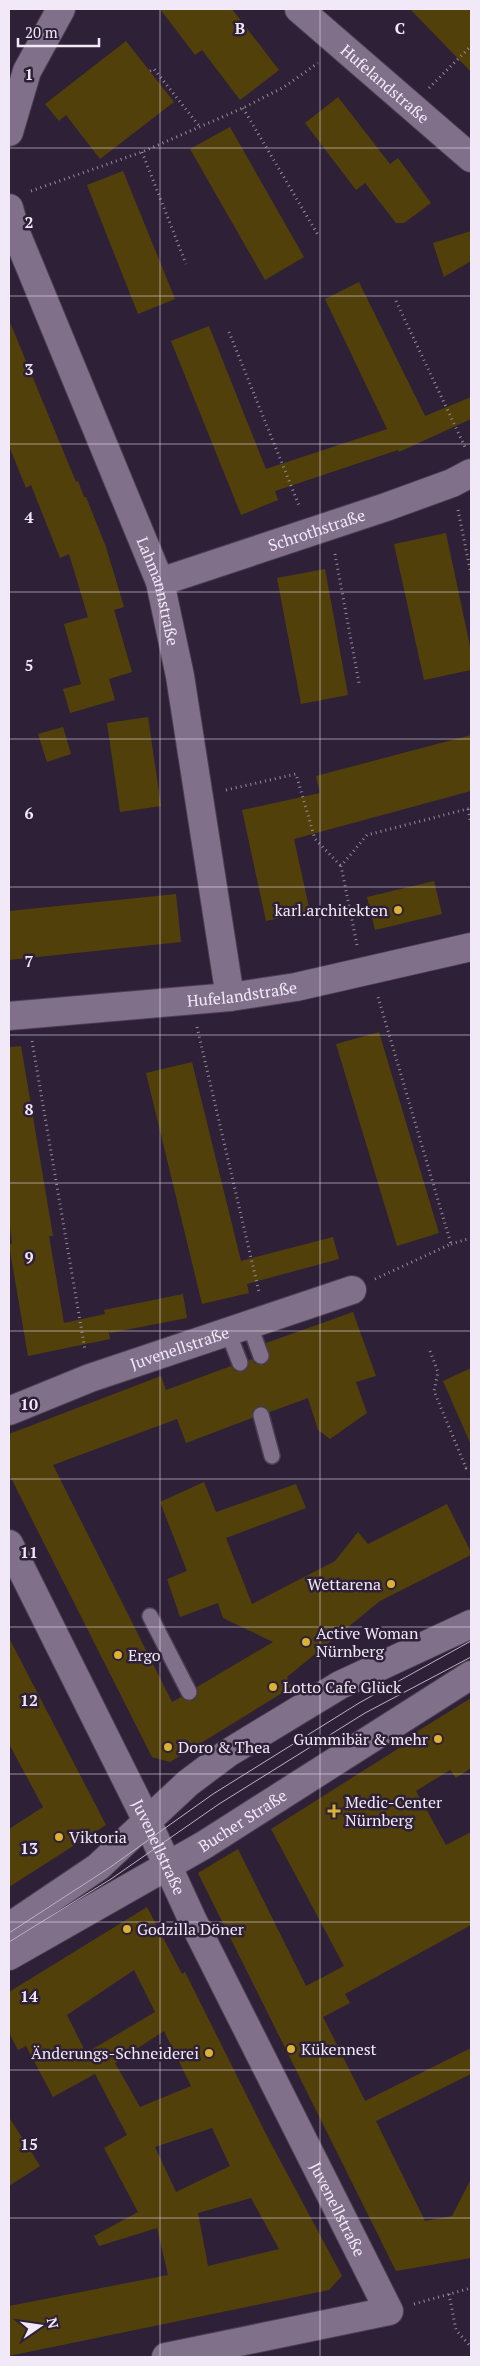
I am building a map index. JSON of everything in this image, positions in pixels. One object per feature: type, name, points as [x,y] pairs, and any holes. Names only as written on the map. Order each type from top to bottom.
[{"type":"street","points":[[9,132],[27,71],[62,9]]},
{"type":"street","name":"Hufelandstraße","points":[[299,9],[471,158]]},
{"type":"street","name":"Lahmannstraße","points":[[18,200],[16,233],[160,582],[180,676],[230,997]]},
{"type":"street","name":"Schrothstraße","points":[[160,582],[320,529],[463,469]]},
{"type":"street","name":"Hufelandstraße","points":[[18,1016],[230,997],[296,987],[471,947]]},
{"type":"street","name":"Juvenellstraße","points":[[9,1411],[90,1378],[352,1290]]},
{"type":"street","name":"Juvenellstraße","points":[[9,1544],[389,2311],[166,2357]]},
{"type":"street","points":[[9,1927],[98,1867],[199,1773],[268,1727],[340,1685],[471,1624]]},
{"type":"street","name":"Bucher Straße","points":[[9,1956],[253,1815],[471,1675]]},
{"type":"lane","points":[[248,1325],[261,1356]]},
{"type":"lane","points":[[240,1363],[248,1325]]},
{"type":"lane","points":[[261,1415],[272,1456]]},
{"type":"lane","points":[[150,1616],[189,1692]]},
{"type":"path","points":[[18,200],[142,152],[243,108],[284,87],[342,46]]},
{"type":"path","points":[[411,105],[471,46]]},
{"type":"path","points":[[150,71],[154,69],[200,127]]},
{"type":"path","points":[[243,108],[318,235]]},
{"type":"path","points":[[142,152],[186,264]]},
{"type":"path","points":[[396,301],[463,469],[471,574]]},
{"type":"path","points":[[229,332],[320,529],[359,683]]},
{"type":"path","points":[[199,797],[296,774],[315,839],[341,866],[367,971],[451,1244]]},
{"type":"path","points":[[341,866],[367,835],[470,808],[471,824]]},
{"type":"path","points":[[191,1000],[248,1325]]},
{"type":"path","points":[[18,1016],[90,1378]]},
{"type":"path","points":[[352,1290],[451,1244],[471,1238]]},
{"type":"path","points":[[430,1350],[438,1372],[434,1391],[466,1468],[471,1466]]},
{"type":"path","points":[[428,2300],[471,2288]]},
{"type":"path","points":[[450,2294],[456,2330],[471,2347]]},
{"type":"building","points":[[160,9],[232,9],[279,70],[240,100],[202,50],[195,55]]},
{"type":"building","points":[[410,9],[471,9],[471,72]]},
{"type":"building","points":[[126,41],[174,102],[100,159],[66,115],[59,121],[45,104]]},
{"type":"building","points":[[338,97],[390,164],[398,158],[431,203],[404,223],[396,223],[365,183],[356,190],[305,123]]},
{"type":"building","points":[[230,127],[304,257],[265,280],[190,149]]},
{"type":"building","points":[[123,171],[175,299],[138,314],[87,185]]},
{"type":"building","points":[[471,231],[471,261],[444,277],[433,243]]},
{"type":"building","points":[[359,282],[425,416],[471,397],[471,419],[399,452],[398,450],[275,491],[278,500],[241,515],[171,341],[209,326],[266,469],[387,429],[325,299]]},
{"type":"building","points":[[9,320],[76,482],[78,481],[84,497],[86,497],[106,547],[124,607],[114,610],[132,672],[109,679],[115,700],[70,713],[63,689],[81,684],[64,624],[88,617],[69,554],[60,558],[31,485],[26,488],[9,446]]},
{"type":"building","points":[[446,533],[471,651],[471,670],[424,680],[394,544]]},
{"type":"building","points":[[325,569],[348,695],[301,704],[277,578]]},
{"type":"building","points":[[148,717],[161,806],[120,812],[107,723]]},
{"type":"building","points":[[63,727],[71,754],[47,762],[38,734]]},
{"type":"building","points":[[471,735],[471,791],[294,839],[310,912],[266,921],[242,810],[320,793],[316,776]]},
{"type":"building","points":[[434,881],[442,914],[375,930],[367,897]]},
{"type":"building","points":[[176,894],[181,942],[9,960],[9,911]]},
{"type":"building","points":[[379,1032],[439,1233],[397,1246],[336,1044]]},
{"type":"building","points":[[21,1046],[53,1236],[49,1236],[64,1323],[105,1314],[104,1310],[183,1294],[187,1318],[110,1333],[108,1327],[110,1339],[28,1356],[9,1245],[12,1243],[9,1221],[9,1047]]},
{"type":"building","points":[[192,1062],[241,1261],[333,1237],[339,1259],[247,1284],[249,1293],[202,1304],[146,1073]]},
{"type":"building","points":[[353,1312],[376,1376],[356,1382],[367,1413],[330,1439],[318,1430],[308,1398],[270,1412],[264,1406],[258,1406],[252,1412],[252,1418],[186,1443],[177,1419],[53,1465],[172,1702],[181,1697],[188,1701],[194,1700],[198,1693],[197,1687],[273,1642],[223,1618],[218,1603],[180,1617],[167,1579],[187,1571],[160,1502],[204,1482],[216,1512],[296,1484],[306,1508],[226,1538],[252,1604],[335,1561],[358,1532],[368,1544],[447,1504],[471,1552],[471,1555],[380,1601],[287,1677],[292,1687],[170,1762],[152,1757],[9,1474],[9,1434],[161,1376],[166,1390],[231,1366],[235,1371],[243,1372],[248,1368],[249,1360],[252,1359],[255,1364],[264,1365],[270,1357],[266,1343]]},
{"type":"building","points":[[471,1368],[471,1445],[443,1381]]},
{"type":"building","points":[[9,1638],[106,1825],[9,1887],[9,1829],[43,1807],[9,1744]]},
{"type":"building","points":[[471,1698],[471,1768],[456,1778],[450,1770],[416,1791],[446,1845],[471,1832],[471,1925],[345,1994],[350,2003],[323,2017],[365,2101],[471,2048],[471,2074],[376,2121],[425,2221],[452,2216],[471,2179],[471,2258],[396,2271],[198,1873],[238,1849],[306,1986],[344,1966],[271,1829],[415,1738],[413,1734]]},
{"type":"building","points":[[147,1907],[182,1974],[185,1972],[267,2136],[342,2276],[329,2290],[9,2356],[9,2306],[168,2275],[157,2228],[99,2246],[94,2236],[138,2212],[104,2148],[127,2135],[95,2074],[53,2097],[26,2046],[18,2050],[9,2033],[9,1992]],"holes":[[[134,1970],[155,2012],[86,2053],[67,2015]],[[164,2031],[191,2086],[140,2107],[115,2063]],[[212,2128],[230,2166],[176,2192],[155,2147]],[[251,2198],[279,2249],[208,2266],[198,2213]]]},
{"type":"building","points":[[9,2117],[40,2166],[9,2186]]},
{"type":"tram line","points":[[9,1933],[109,1868],[213,1794],[359,1703],[471,1641]]},
{"type":"tram line","points":[[9,1942],[111,1879],[219,1804],[365,1713],[471,1657]]},
{"type":"place","name":"karl.architekten","points":[[398,910]]},
{"type":"place","name":"Wettarena","points":[[391,1584]]},
{"type":"place","name":"Active Woman Nürnberg","points":[[306,1642]]},
{"type":"place","name":"Ergo","points":[[118,1655]]},
{"type":"place","name":"Lotto Cafe Glück","points":[[273,1687]]},
{"type":"place","name":"Gummibär & mehr","points":[[438,1739]]},
{"type":"place","name":"Doro & Thea","points":[[168,1747]]},
{"type":"place","name":"Medic-Center Nürnberg","points":[[334,1811]]},
{"type":"place","name":"Viktoria","points":[[59,1837]]},
{"type":"place","name":"Godzilla Döner","points":[[127,1929]]},
{"type":"place","name":"Kükennest","points":[[291,2049]]},
{"type":"place","name":"Änderungs-Schneiderei","points":[[209,2053]]}]
